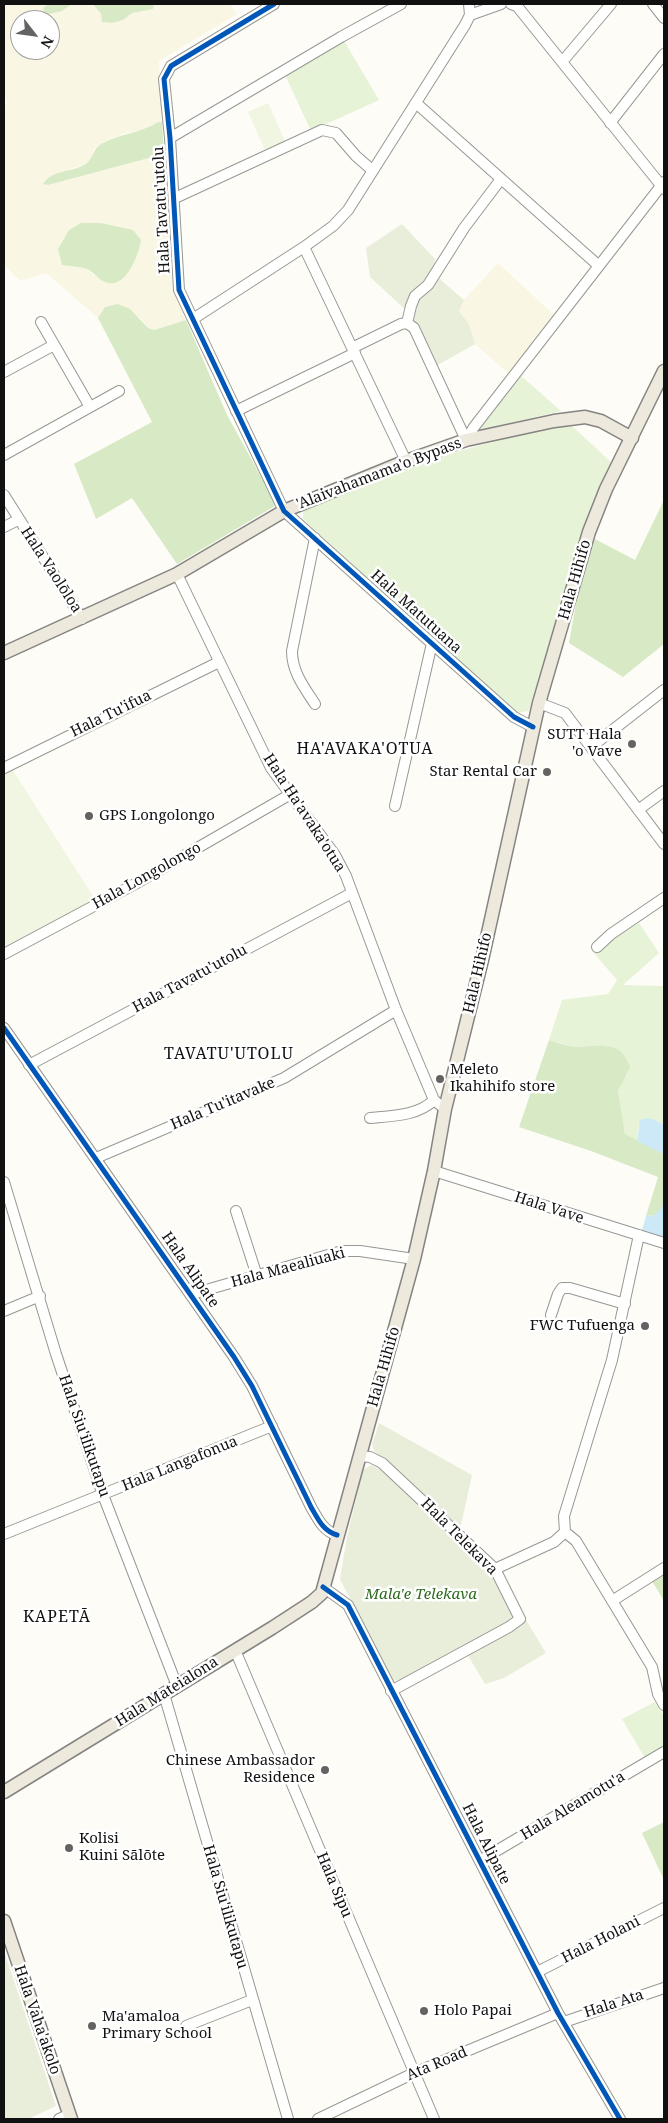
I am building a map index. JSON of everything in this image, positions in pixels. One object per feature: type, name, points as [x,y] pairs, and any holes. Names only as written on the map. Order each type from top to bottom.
[{"type":"main road","name":"Hala Hihifo","points":[[324,1586],[358,1456],[414,1259],[446,1109],[482,960],[539,703],[589,532],[606,489],[664,372]]},
{"type":"main road","name":"'Alaivahamama'o Bypass","points":[[4,653],[177,574],[284,511],[406,461],[466,440],[554,421],[585,417],[601,421],[632,438]]},
{"type":"main road","name":"Hala Mateialona","points":[[4,1792],[312,1602],[322,1593],[324,1586]]},
{"type":"main road","name":"Hala Vaha'akolo","points":[[4,1921],[67,2118]]},
{"type":"street","name":"Hala Tavatu'utolu","points":[[274,4],[171,66],[164,79],[170,138],[179,290],[284,511]]},
{"type":"street","points":[[170,138],[341,37],[401,4]]},
{"type":"street","points":[[193,319],[304,247],[333,226],[348,210],[470,15],[469,4]]},
{"type":"street","points":[[470,15],[501,4]]},
{"type":"street","points":[[466,440],[474,427],[663,186],[517,6],[511,4]]},
{"type":"street","points":[[562,62],[611,4]]},
{"type":"street","points":[[653,4],[664,18]]},
{"type":"street","points":[[610,123],[664,54]]},
{"type":"street","points":[[416,103],[599,266]]},
{"type":"street","points":[[174,198],[322,130],[336,133],[356,156],[372,170]]},
{"type":"street","points":[[407,323],[415,296],[428,285],[438,266],[452,249],[464,228],[501,179]]},
{"type":"street","points":[[304,247],[406,461]]},
{"type":"street","points":[[41,322],[90,407]]},
{"type":"street","points":[[236,410],[401,324],[407,323],[414,328],[466,440]]},
{"type":"street","points":[[4,372],[54,345]]},
{"type":"street","points":[[4,455],[119,391]]},
{"type":"street","name":"Hala Vaolōloa","points":[[4,495],[82,619]]},
{"type":"street","name":"Hala Matutuana","points":[[284,511],[514,717],[533,727]]},
{"type":"street","points":[[4,527],[18,520]]},
{"type":"street","points":[[315,538],[292,651],[292,664],[298,678],[315,704]]},
{"type":"street","name":"Hala Ha'avaka'otua","points":[[177,574],[271,768],[335,855],[352,893],[396,1010],[434,1100]]},
{"type":"street","points":[[396,806],[432,643]]},
{"type":"street","name":"Hala Tu'ifua","points":[[4,768],[218,662]]},
{"type":"street","points":[[591,747],[664,690]]},
{"type":"street","points":[[539,703],[565,712],[664,844]]},
{"type":"street","points":[[638,810],[664,791]]},
{"type":"street","name":"Hala Longolongo","points":[[4,954],[135,884],[289,795]]},
{"type":"street","name":"Hala Tavatu'utolu","points":[[29,1065],[352,893]]},
{"type":"street","points":[[596,947],[611,934],[664,898]]},
{"type":"street","name":"Hala Tu'itavake","points":[[96,1158],[284,1078],[396,1010]]},
{"type":"street","name":"Hala Alipate","points":[[4,1028],[192,1294],[234,1357],[252,1386],[311,1507],[323,1526],[330,1533],[337,1535]]},
{"type":"street","points":[[370,1118],[410,1113],[427,1107],[434,1100],[446,1109]]},
{"type":"street","name":"Hala Vave","points":[[434,1171],[664,1243]]},
{"type":"street","name":"Hala Siu'ilikutapu","points":[[4,1182],[56,1354],[103,1495],[177,1686]]},
{"type":"street","points":[[236,1211],[257,1276]]},
{"type":"street","points":[[640,1234],[612,1360],[564,1516],[565,1532],[576,1541],[652,1667],[658,1694],[664,1705]]},
{"type":"street","name":"Hala Maealiuaki","points":[[192,1294],[342,1251],[360,1251],[414,1259]]},
{"type":"street","points":[[551,1315],[562,1288],[570,1288],[625,1304]]},
{"type":"street","points":[[4,1311],[40,1296]]},
{"type":"street","name":"Hala Langafonua","points":[[4,1534],[272,1426]]},
{"type":"street","name":"Hala Telekava","points":[[358,1456],[382,1463],[495,1569],[520,1619],[510,1627],[391,1691]]},
{"type":"street","points":[[495,1569],[554,1542],[565,1532]]},
{"type":"street","points":[[612,1600],[664,1568]]},
{"type":"street","name":"Hala Alipate","points":[[324,1586],[348,1606],[481,1860],[537,1972],[620,2119]]},
{"type":"street","name":"Hala Sipu","points":[[235,1650],[434,2119]]},
{"type":"street","name":"Hala Siu'ilikutapu","points":[[164,1694],[288,2119]]},
{"type":"street","name":"Hala Aleamotu'a","points":[[481,1860],[664,1752]]},
{"type":"street","name":"Hala Holani","points":[[537,1972],[664,1908]]},
{"type":"street","name":"Hala Ata","points":[[561,2017],[664,1988]]},
{"type":"street","points":[[186,2026],[252,2000]]},
{"type":"street","name":"Ata Road","points":[[318,2119],[414,2073],[561,2017]]},
{"type":"shaded area","points":[[4,4],[48,4],[43,8],[56,10],[10,10],[10,60],[60,60],[60,11],[72,4],[93,4],[101,14],[123,20],[132,13],[153,9],[154,4],[230,4],[237,14],[159,61],[162,122],[158,122],[146,129],[125,133],[102,143],[94,149],[90,160],[84,165],[73,168],[43,184],[48,185],[164,154],[170,267],[173,289],[186,320],[154,330],[148,328],[139,317],[105,307],[98,318],[46,273],[20,281],[4,265],[4,107],[7,102],[4,94]],"holes":[[[82,223],[95,277],[88,269],[58,249],[69,230]]]},
{"type":"shaded area","points":[[498,263],[555,316],[510,375],[475,344],[469,324],[459,311],[464,300]]},
{"type":"green space","points":[[48,4],[72,4],[60,11],[44,10],[43,8]]},
{"type":"green space","points":[[93,4],[154,4],[153,9],[132,13],[123,20],[112,23],[102,22],[101,14]]},
{"type":"green space","points":[[343,39],[379,100],[311,131],[285,75]]},
{"type":"green space","points":[[268,103],[285,141],[265,150],[248,112]]},
{"type":"green space","points":[[162,122],[164,154],[48,185],[43,184],[52,176],[84,165],[101,144]]},
{"type":"green space","points":[[81,223],[101,223],[133,230],[141,240],[135,261],[121,280],[115,283],[108,283],[102,281],[87,269],[62,265],[58,249],[69,230]]},
{"type":"green space","points":[[402,224],[435,259],[434,274],[464,300],[459,311],[469,324],[475,344],[436,366],[421,342],[409,313],[370,277],[366,248]]},
{"type":"green space","points":[[118,304],[130,309],[148,328],[154,330],[186,320],[227,415],[274,500],[275,506],[177,564],[132,498],[96,519],[74,464],[152,422],[98,318],[105,307]]},
{"type":"green space","points":[[519,374],[561,411],[481,430],[478,426]]},
{"type":"green space","points":[[571,425],[613,464],[598,493],[584,531],[529,711],[516,713],[303,519],[303,511],[335,496],[434,459],[502,440]]},
{"type":"green space","points":[[664,500],[664,644],[623,677],[569,643],[578,592],[595,539],[635,560]]},
{"type":"green space","points":[[12,769],[96,901],[6,948],[4,945],[4,773]]},
{"type":"green space","points":[[639,923],[659,953],[623,985],[664,986],[664,1125],[655,1120],[638,1127],[637,1141],[625,1135],[618,1091],[621,1085],[608,1046],[571,1046],[549,1040],[562,1000],[608,994],[617,980],[592,951]]},
{"type":"green space","points":[[549,1040],[571,1046],[606,1046],[620,1051],[625,1057],[630,1067],[618,1091],[625,1134],[664,1154],[664,1204],[663,1208],[655,1215],[646,1216],[658,1177],[591,1151],[519,1127]]},
{"type":"green space","points":[[379,1423],[472,1475],[461,1525],[457,1525],[374,1451],[372,1444]]},
{"type":"green space","name":"Mala'e Telekava","points":[[371,1465],[414,1497],[472,1552],[493,1576],[513,1614],[510,1622],[403,1679],[393,1681],[340,1579],[347,1537],[363,1470]]},
{"type":"green space","points":[[664,1574],[664,1601],[652,1581]]},
{"type":"green space","name":"Mala'e Telekava","points":[[526,1620],[546,1653],[504,1678],[485,1684],[467,1654]]},
{"type":"green space","points":[[655,1702],[664,1716],[664,1747],[645,1758],[622,1719]]},
{"type":"green space","points":[[664,1822],[664,1880],[642,1833]]},
{"type":"green space","points":[[4,1951],[56,2106],[28,2119],[4,2119]]},
{"type":"water","points":[[647,1118],[664,1125],[664,1154],[637,1141],[640,1120]]},
{"type":"water","points":[[664,1204],[664,1237],[642,1230],[646,1216],[655,1215]]},
{"type":"cycle path","points":[[274,4],[171,66],[164,79],[170,138],[179,290],[284,511],[514,717],[533,727]]},
{"type":"cycle path","points":[[4,1028],[234,1357],[252,1386],[316,1516],[324,1528],[337,1535]]},
{"type":"cycle path","points":[[323,1587],[348,1605],[558,2013],[620,2119]]},
{"type":"place","name":"SUTT Hala 'o Vave","points":[[632,744]]},
{"type":"place","name":"Star Rental Car","points":[[547,772]]},
{"type":"place","name":"GPS Longolongo","points":[[89,816]]},
{"type":"place","name":"Meleto Ikahihifo store","points":[[440,1079]]},
{"type":"place","name":"FWC Tufuenga","points":[[645,1326]]},
{"type":"place","name":"Chinese Ambassador Residence","points":[[325,1770]]},
{"type":"place","name":"Kolisi Kuini Sālōte","points":[[69,1848]]},
{"type":"place","name":"Holo Papai","points":[[424,2011]]},
{"type":"place","name":"Ma'amaloa Primary School","points":[[92,2026]]},
{"type":"district","name":"HA'AVAKA'OTUA","points":[[365,749]]},
{"type":"district","name":"TAVATU'UTOLU","points":[[229,1054]]},
{"type":"district","name":"KAPETĀ","points":[[57,1617]]}]
